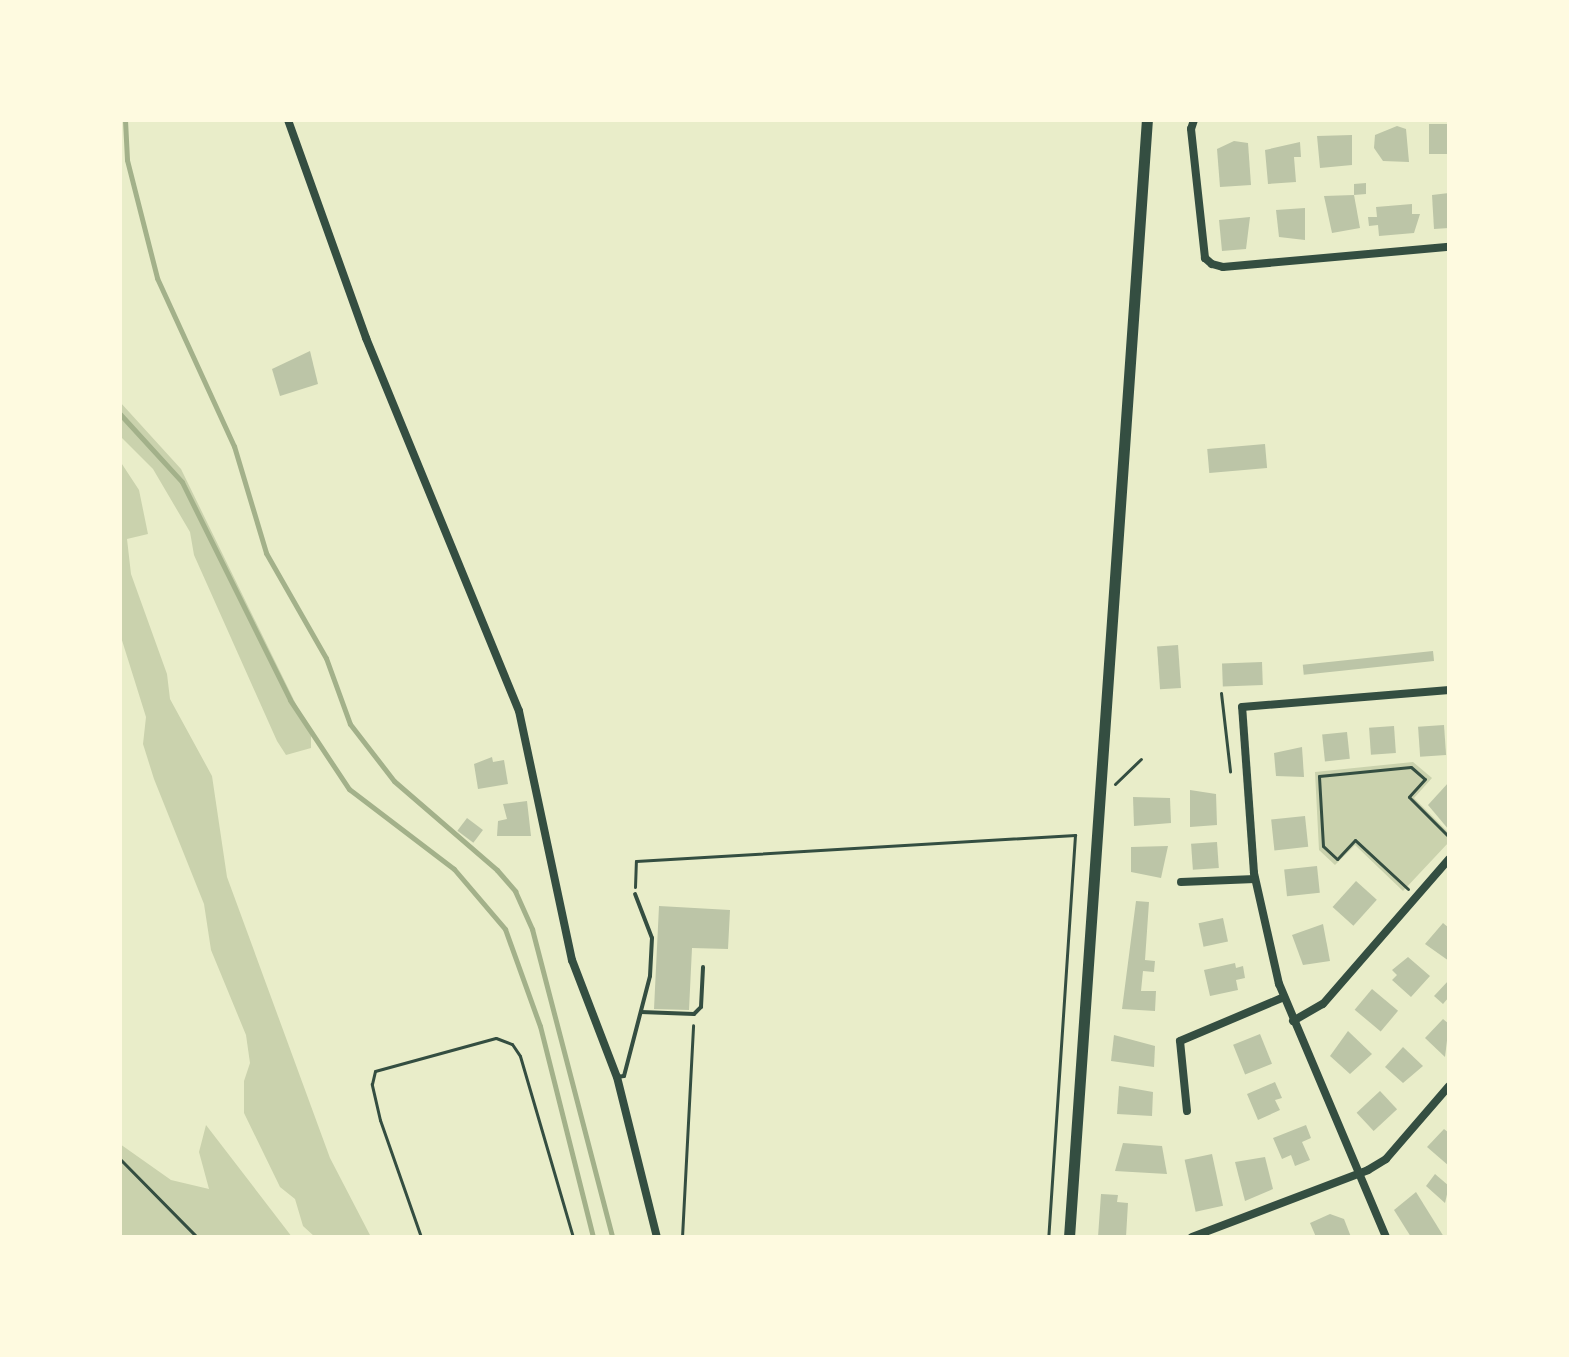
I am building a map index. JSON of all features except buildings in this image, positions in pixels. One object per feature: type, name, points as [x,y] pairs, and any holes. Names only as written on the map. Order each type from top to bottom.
[{"type":"street","points":[[288,120],[366,338],[519,711],[572,960],[617,1077],[657,1237]]},
{"type":"street","points":[[1069,1237],[1147,120]]},
{"type":"street","points":[[1194,120],[1205,258],[1223,267],[1449,247]]},
{"type":"street","points":[[1386,1237],[1284,997],[1255,879],[1242,707],[1449,690]]},
{"type":"street","points":[[1293,1021],[1323,1004],[1449,859]]},
{"type":"street","points":[[1181,882],[1255,879]]},
{"type":"street","points":[[1187,1111],[1180,1041],[1284,997]]},
{"type":"street","points":[[1192,1237],[1358,1174],[1386,1159],[1449,1086]]},
{"type":"lane","points":[[617,1077],[624,1076],[641,1012],[652,938],[635,894]]},
{"type":"lane","points":[[641,1012],[694,1014],[701,1007],[703,967]]},
{"type":"path","points":[[1221,693],[1230,771]]},
{"type":"path","points":[[1114,786],[1141,759]]},
{"type":"path","points":[[1408,889],[1355,840],[1337,859],[1323,846],[1319,776],[1411,767],[1425,779],[1409,797],[1449,837]]},
{"type":"path","points":[[635,894],[636,861],[1075,835],[1048,1237]]},
{"type":"path","points":[[682,1237],[694,1014]]},
{"type":"path","points":[[421,1237],[380,1120],[372,1084],[375,1071],[496,1038],[512,1044],[520,1056],[573,1237]]},
{"type":"path","points":[[120,1159],[197,1237]]},
{"type":"green space","points":[[120,402],[181,469],[311,735],[311,748],[286,755],[277,741],[194,555],[190,532],[153,469],[120,436]]},
{"type":"green space","points":[[120,461],[139,490],[148,534],[127,539],[131,574],[167,674],[170,699],[212,776],[227,877],[330,1158],[371,1237],[315,1237],[303,1226],[295,1199],[280,1187],[244,1113],[244,1081],[250,1063],[246,1035],[211,950],[204,904],[143,744],[146,717],[120,634]]},
{"type":"green space","points":[[1413,762],[1432,778],[1414,798],[1449,833],[1449,842],[1403,891],[1355,845],[1335,865],[1319,850],[1315,772]]},
{"type":"green space","points":[[206,1125],[292,1237],[120,1237],[120,1144],[171,1180],[209,1189],[199,1152]]},
{"type":"waterway","points":[[125,120],[127,160],[157,278],[234,446],[266,553],[326,658],[350,724],[394,781],[497,870],[515,891],[532,929],[612,1237]]},
{"type":"waterway","points":[[120,414],[182,482],[290,700],[349,789],[454,869],[505,929],[540,1026],[593,1237]]}]
